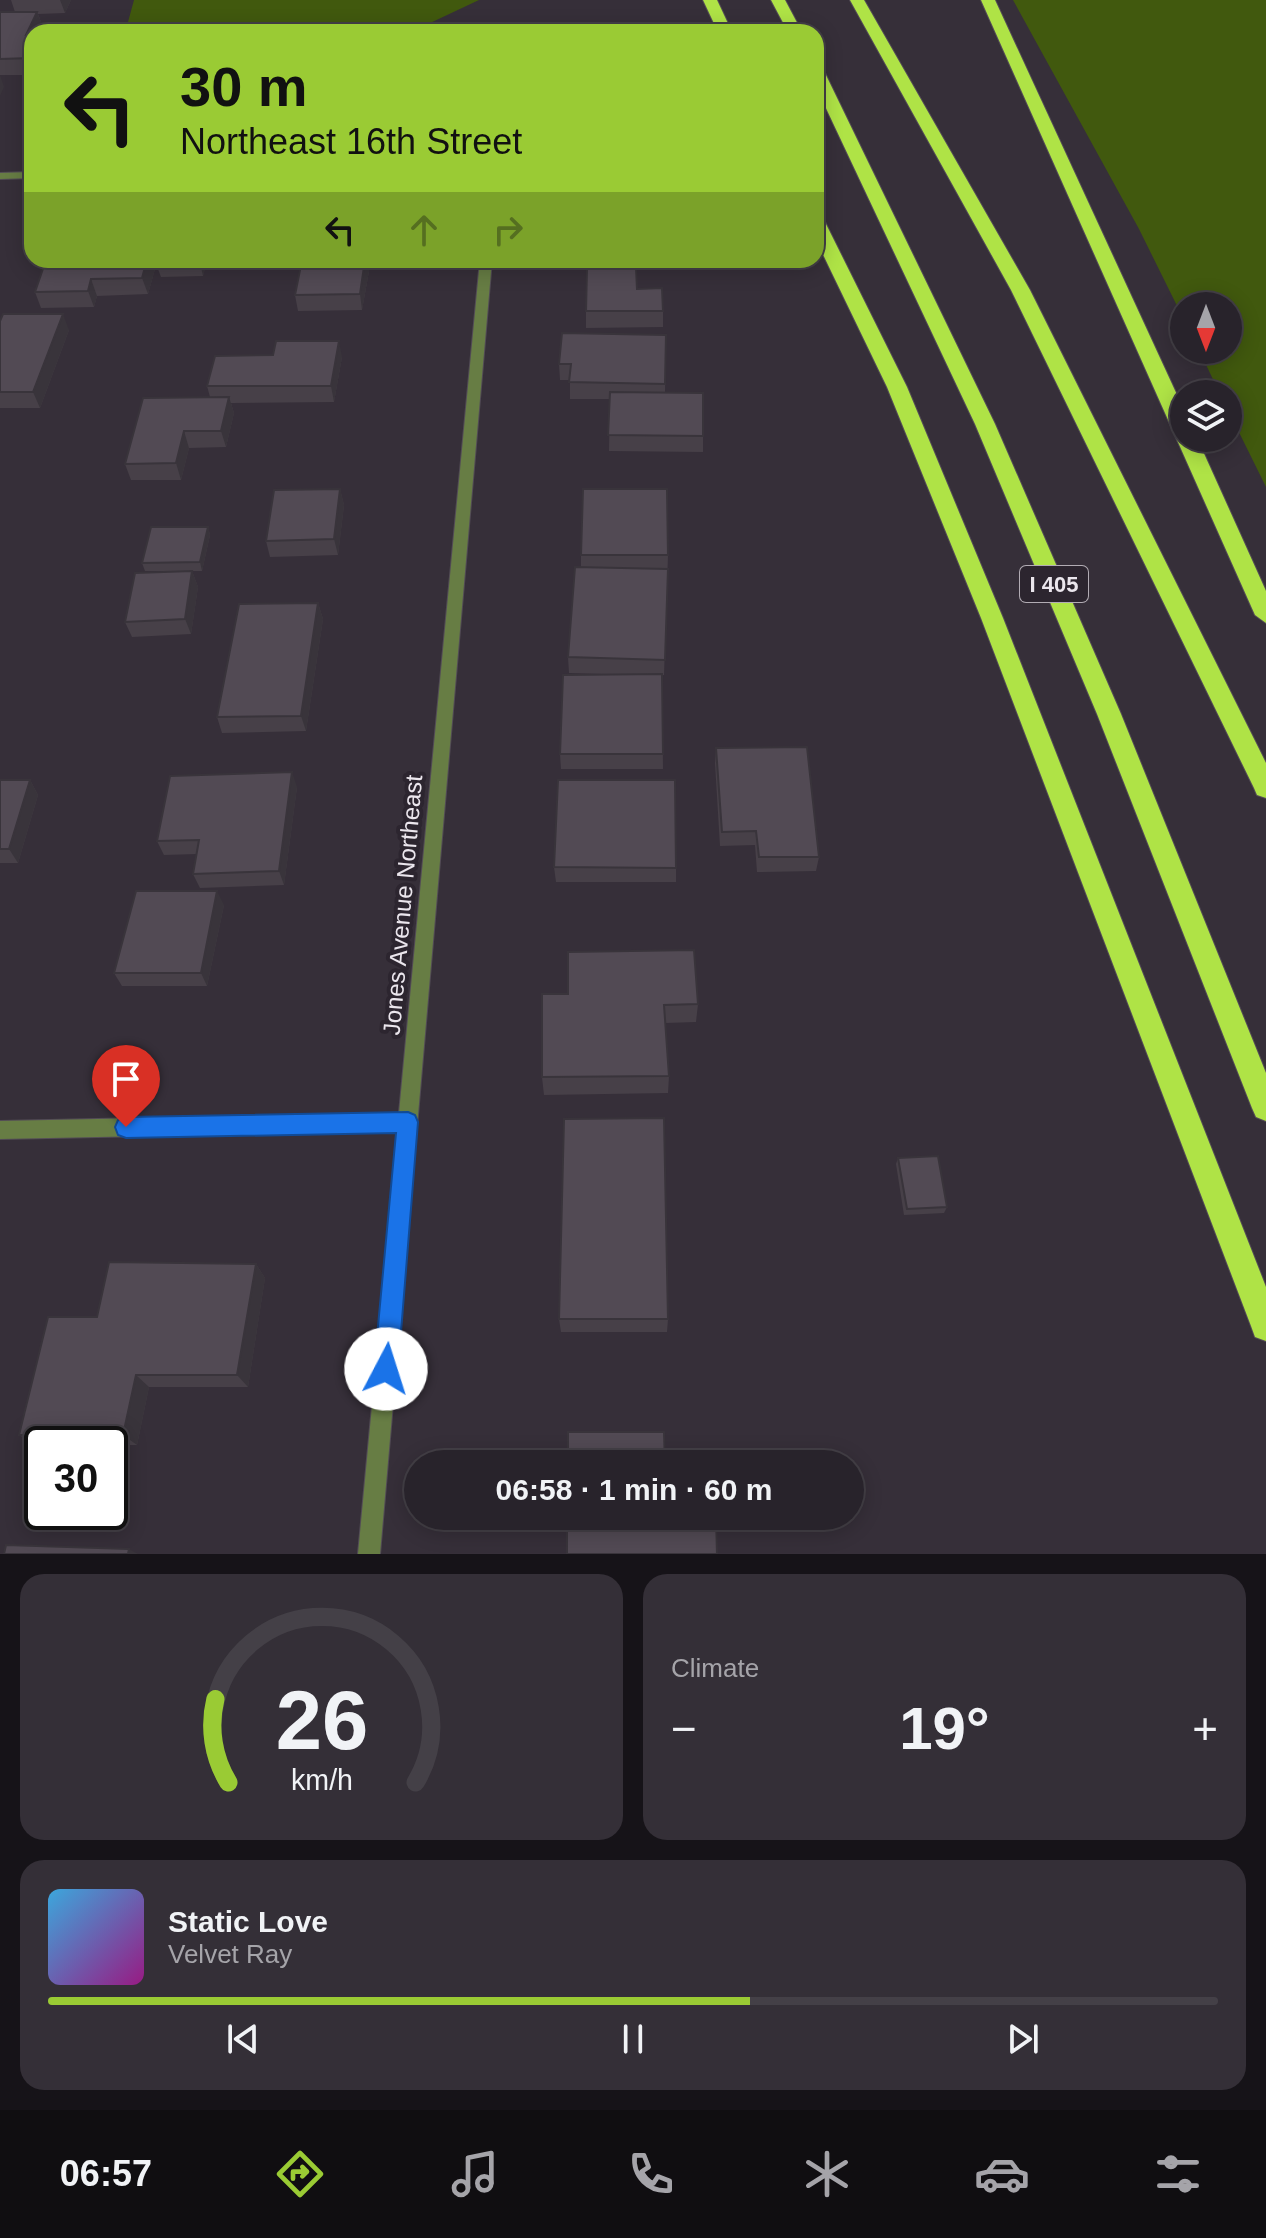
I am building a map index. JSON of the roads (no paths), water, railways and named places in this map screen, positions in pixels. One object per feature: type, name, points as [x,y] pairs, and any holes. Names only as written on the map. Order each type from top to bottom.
[{"type":"highway","points":[[710,0],[721,24]]},
{"type":"highway","points":[[778,0],[791,24]]},
{"type":"highway","points":[[857,0],[938,139],[1020,293],[1266,788]]},
{"type":"highway","points":[[988,0],[1170,401]]},
{"type":"highway","name":"I 405","points":[[824,88],[985,424],[1109,714],[1266,1108]]},
{"type":"highway","points":[[824,238],[897,387],[992,618],[1266,1326]]},
{"type":"highway","points":[[1193,452],[1266,615]]},
{"type":"street","points":[[0,176],[24,175]]},
{"type":"street","name":"Jones Avenue Northeast","points":[[369,1554],[485,268]]},
{"type":"street","points":[[0,1130],[408,1122]]}]
